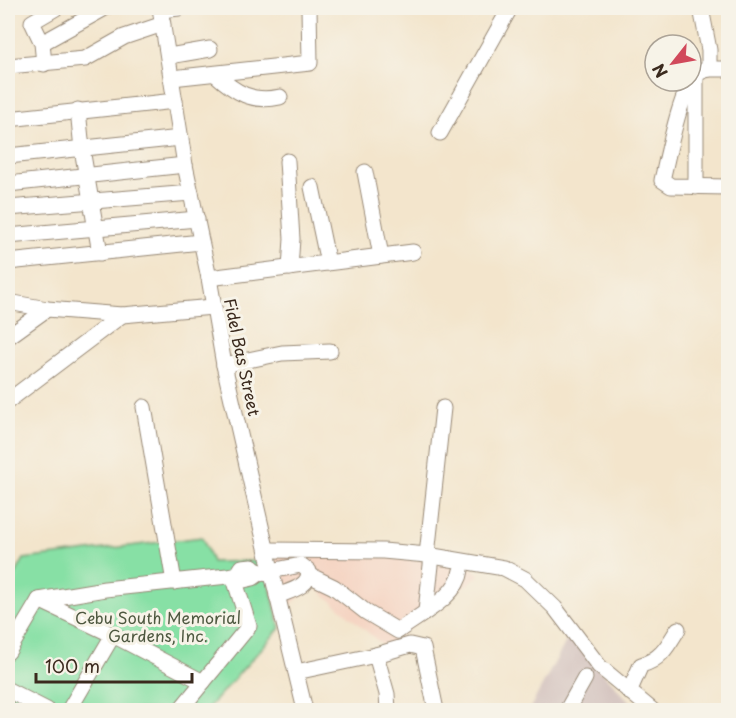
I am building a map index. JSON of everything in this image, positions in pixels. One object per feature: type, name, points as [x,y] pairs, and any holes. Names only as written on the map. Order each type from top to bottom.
[{"type":"street","points":[[44,64],[42,43],[32,22],[56,8]]},
{"type":"street","points":[[42,43],[105,8]]},
{"type":"street","points":[[8,66],[85,59],[162,14],[179,8]]},
{"type":"street","points":[[172,78],[310,63],[309,8]]},
{"type":"street","points":[[440,133],[510,8]]},
{"type":"street","points":[[700,8],[709,50],[703,71],[729,69]]},
{"type":"street","name":"Fidel Bas Street","points":[[162,14],[185,165],[209,278],[224,364],[267,550],[268,573],[277,596],[305,711]]},
{"type":"street","points":[[170,59],[210,48]]},
{"type":"street","points":[[170,59],[187,59]]},
{"type":"street","points":[[215,74],[227,85],[251,98],[262,100],[280,97]]},
{"type":"street","points":[[686,93],[674,128],[662,180],[671,186],[729,187]]},
{"type":"street","points":[[696,187],[702,93]]},
{"type":"street","points":[[8,119],[175,100]]},
{"type":"street","points":[[78,110],[82,149],[100,253]]},
{"type":"street","points":[[8,156],[181,138]]},
{"type":"street","points":[[287,161],[292,239],[290,268]]},
{"type":"street","points":[[8,184],[185,165]]},
{"type":"street","points":[[365,172],[381,256]]},
{"type":"street","points":[[312,187],[328,263]]},
{"type":"street","points":[[8,208],[191,193]]},
{"type":"street","points":[[8,236],[196,219]]},
{"type":"street","points":[[8,262],[201,242]]},
{"type":"street","points":[[209,278],[412,252]]},
{"type":"street","points":[[8,302],[47,309],[122,315],[213,307]]},
{"type":"street","points":[[8,337],[47,309]]},
{"type":"street","points":[[8,401],[122,315]]},
{"type":"street","points":[[224,364],[282,353],[330,351]]},
{"type":"street","points":[[144,407],[174,582]]},
{"type":"street","points":[[426,611],[443,408]]},
{"type":"street","points":[[267,550],[383,551],[504,568],[525,579],[555,608],[599,666],[652,711]]},
{"type":"street","points":[[39,600],[235,575],[242,567],[252,567],[268,573],[301,565],[307,568],[309,575],[304,584],[277,596]]},
{"type":"street","points":[[309,575],[334,587],[366,612],[398,631],[453,591],[460,581],[461,570]]},
{"type":"street","points":[[180,711],[249,626],[235,575]]},
{"type":"street","points":[[39,600],[203,682]]},
{"type":"street","points":[[8,652],[39,600]]},
{"type":"street","points":[[629,692],[641,665],[658,658],[678,628]]},
{"type":"street","points":[[69,711],[113,635]]},
{"type":"street","points":[[296,672],[376,655],[410,645],[423,648],[436,711]]},
{"type":"street","points":[[376,655],[387,694],[388,711]]},
{"type":"street","points":[[567,711],[585,678]]},
{"type":"street","points":[[8,690],[46,711]]},
{"type":"shaded area","points":[[273,552],[365,554],[469,566],[479,575],[385,647],[313,585],[286,609]]},
{"type":"shaded area","points":[[569,636],[630,702],[642,710],[529,710]]},
{"type":"green space","name":"Cebu South Memorial Gardens, Inc.","points":[[202,537],[212,562],[264,561],[280,628],[206,710],[23,710],[8,702],[8,588],[24,559]]}]
